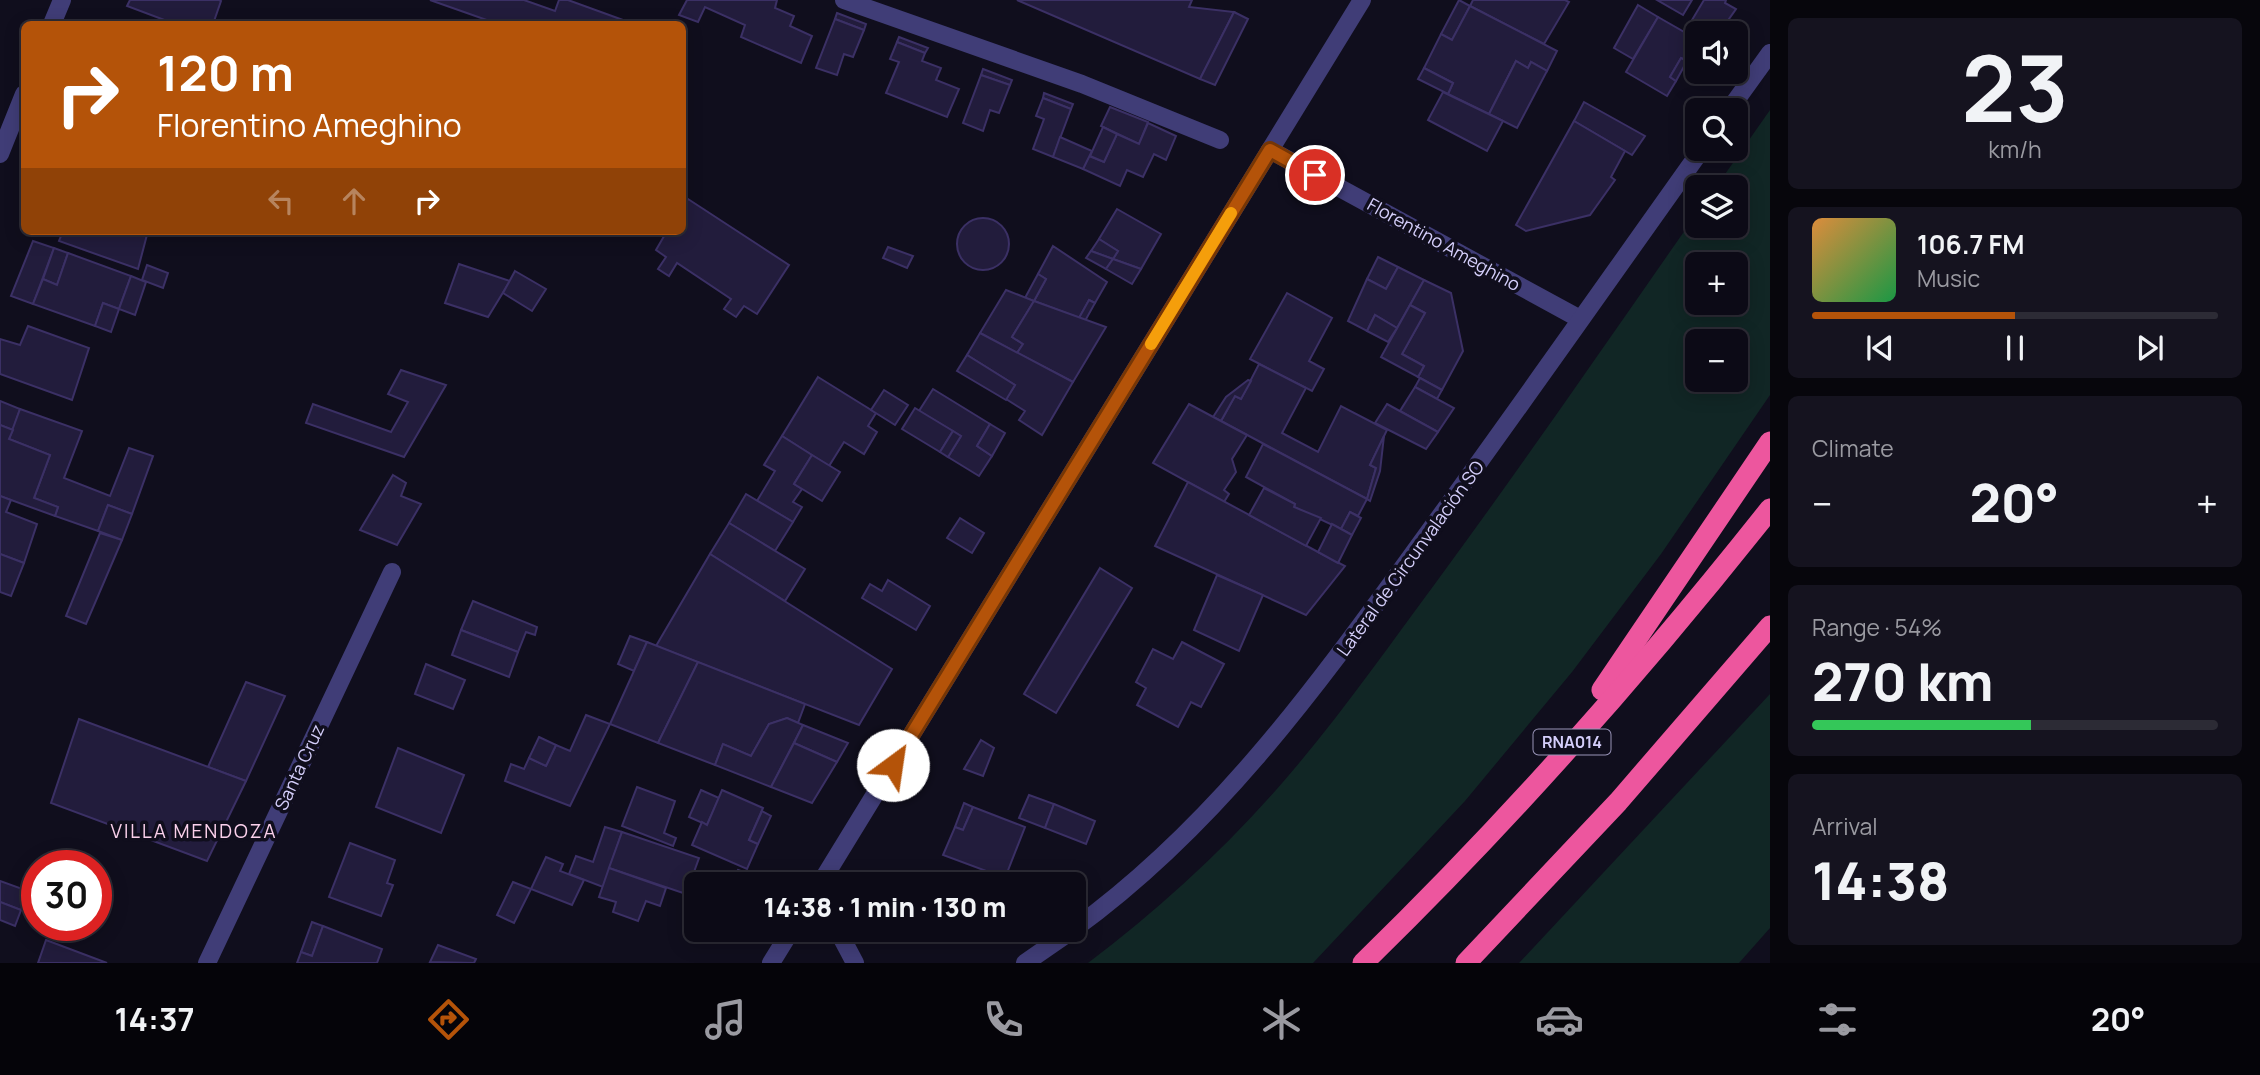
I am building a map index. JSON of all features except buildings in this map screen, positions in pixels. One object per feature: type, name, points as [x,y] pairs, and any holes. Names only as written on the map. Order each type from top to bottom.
[{"type":"highway","points":[[1546,772],[1770,442]]},
{"type":"highway","name":"RNA014","points":[[1363,963],[1546,772],[1770,509]]},
{"type":"highway","points":[[1466,963],[1618,802],[1770,626]]},
{"type":"street","points":[[53,21],[62,0]]},
{"type":"street","points":[[844,0],[1083,84],[1220,140]]},
{"type":"street","points":[[827,872],[1362,0]]},
{"type":"street","points":[[1738,98],[1770,53]]},
{"type":"street","points":[[0,154],[21,102]]},
{"type":"street","name":"Florentino Ameghino","points":[[1270,150],[1580,319]]},
{"type":"street","name":"Lateral de Circunvalación SO","points":[[1086,919],[1168,852],[1251,766],[1298,711],[1693,161]]},
{"type":"street","name":"Santa Cruz","points":[[207,963],[392,572]]},
{"type":"street","points":[[833,872],[835,859]]},
{"type":"street","points":[[771,963],[784,942]]},
{"type":"street","points":[[844,942],[855,963]]},
{"type":"street","name":"Lateral de Circunvalación SO","points":[[1025,963],[1055,942]]},
{"type":"green space","points":[[1770,110],[1770,395],[1661,554],[1572,672],[1465,801],[1313,963],[1088,963],[1142,920],[1219,850],[1309,752],[1568,398],[1685,230],[1685,238],[1748,238],[1748,175],[1724,175],[1734,161],[1748,161],[1748,141]]},
{"type":"green space","points":[[1770,694],[1770,928],[1739,963],[1519,963]]},
{"type":"slow traffic","points":[[1151,344],[1231,213]]},
{"type":"district","name":"VILLA MENDOZA","points":[[194,831]]},
{"type":"route","points":[[893,765],[1270,150],[1315,175]]}]
